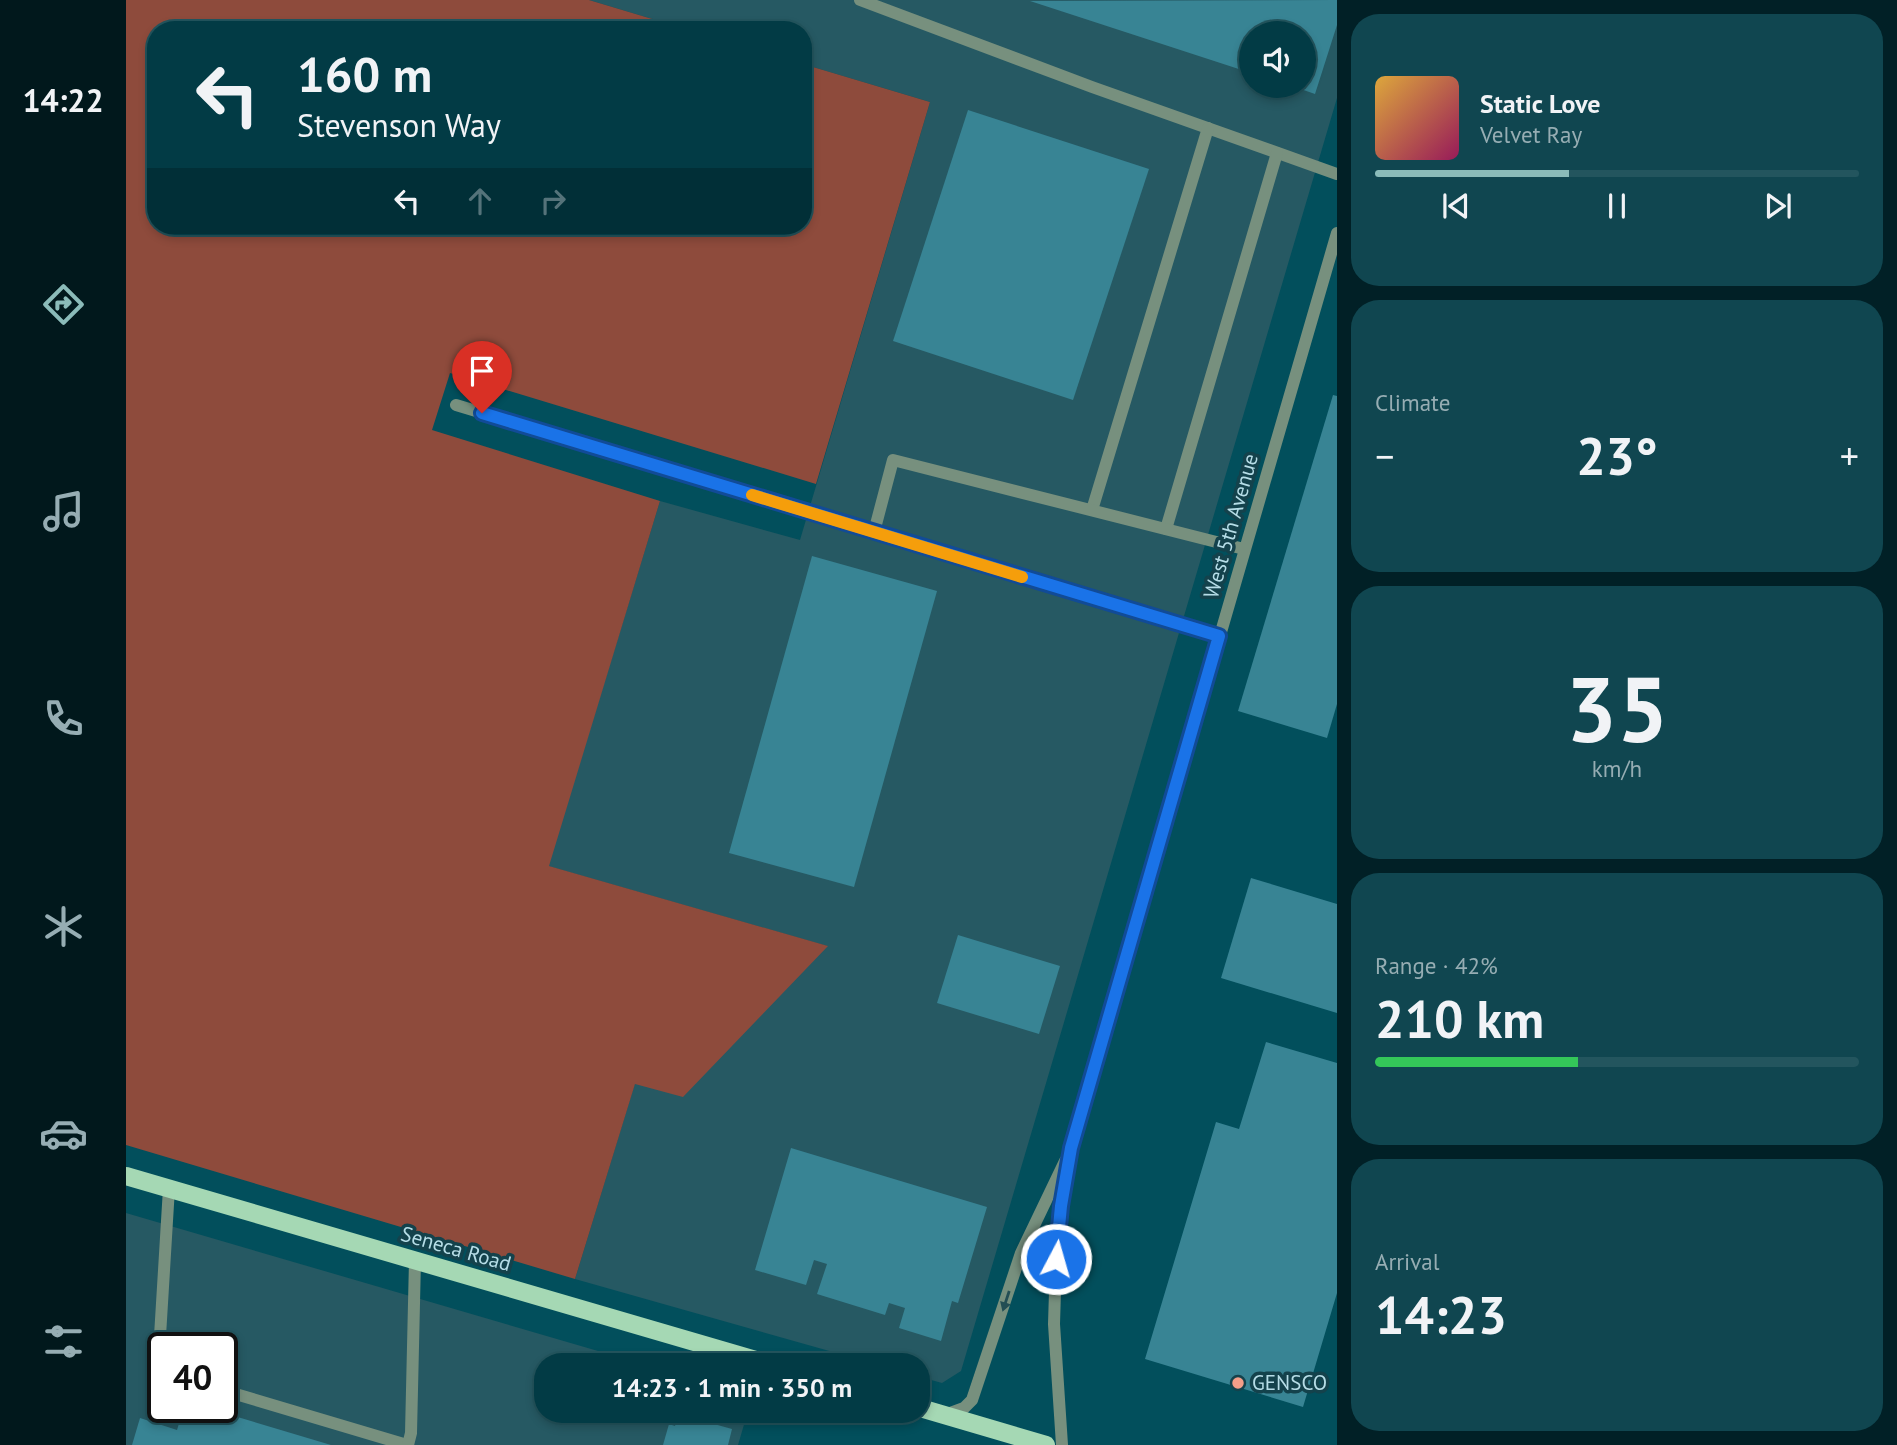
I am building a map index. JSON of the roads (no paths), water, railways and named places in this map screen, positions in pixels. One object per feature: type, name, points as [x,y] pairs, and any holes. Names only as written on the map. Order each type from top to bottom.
[{"type":"main road","name":"Seneca Road","points":[[126,1176],[732,1353]]},
{"type":"main road","points":[[930,1411],[1046,1445]]},
{"type":"street","points":[[860,0],[1337,174]]},
{"type":"street","points":[[1091,510],[1208,128]]},
{"type":"street","points":[[1166,529],[1276,153]]},
{"type":"street","name":"West 5th Avenue","points":[[1062,1445],[1054,1324],[1061,1206],[1071,1148],[1337,233]]},
{"type":"street","points":[[456,405],[1219,636]]},
{"type":"street","points":[[874,532],[893,460],[1244,549]]},
{"type":"street","points":[[945,1415],[964,1408],[972,1400],[1021,1253],[1071,1148]]},
{"type":"street","points":[[160,1332],[169,1188]]},
{"type":"street","points":[[238,1395],[407,1445],[411,1433],[415,1261]]},
{"type":"place","name":"GENSCO","points":[[1238,1383]]}]
